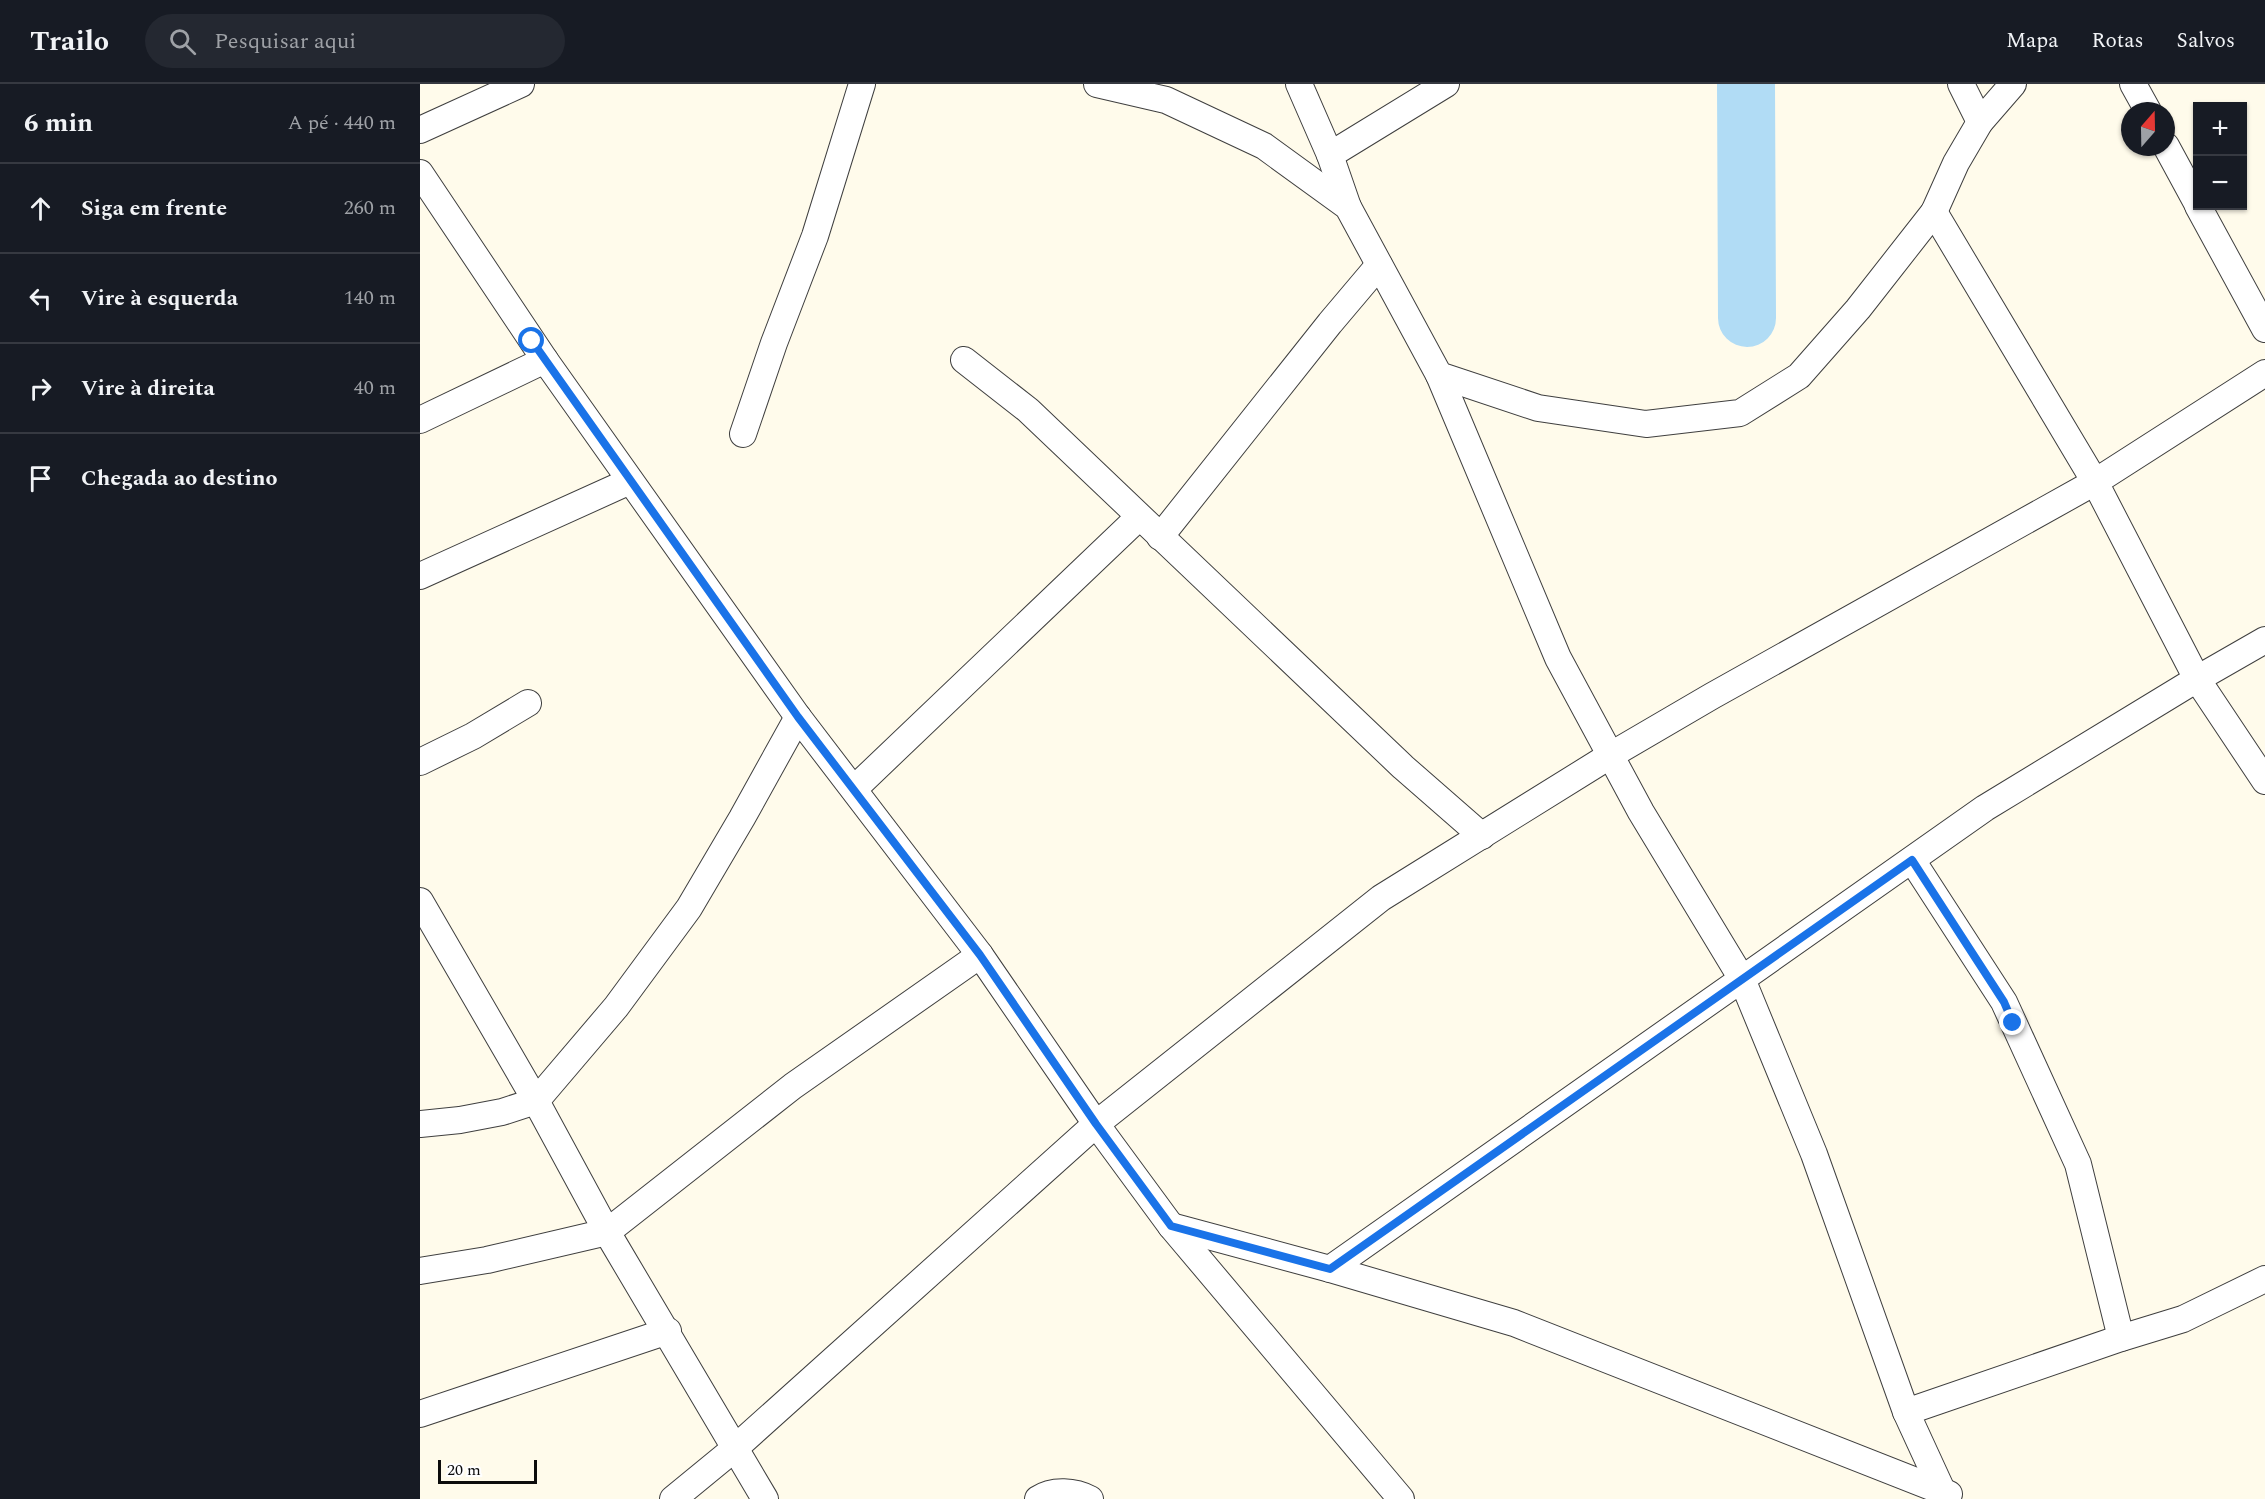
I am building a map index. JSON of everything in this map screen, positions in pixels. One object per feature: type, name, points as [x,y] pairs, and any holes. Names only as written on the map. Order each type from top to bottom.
[{"type":"street","points":[[420,130],[520,84]]},
{"type":"street","points":[[743,434],[774,343],[815,236],[862,84]]},
{"type":"street","points":[[1097,84],[1166,100],[1264,146],[1348,207]]},
{"type":"street","points":[[1299,84],[1330,155],[1348,207],[1439,375],[1558,658],[1641,812],[1742,979],[1814,1154],[1906,1412],[1950,1496]]},
{"type":"street","points":[[1330,155],[1446,84]]},
{"type":"street","points":[[1961,84],[1980,122]]},
{"type":"street","points":[[1439,375],[1538,408],[1646,424],[1740,413],[1799,376],[1858,309],[1934,212],[1956,163],[1980,122],[2013,84]]},
{"type":"street","points":[[2133,84],[2143,102]]},
{"type":"street","points":[[2171,156],[2193,196]]},
{"type":"street","points":[[420,173],[544,360],[630,481],[798,717],[980,955],[1096,1124],[1171,1226],[1389,1494]]},
{"type":"street","points":[[2201,210],[2265,329]]},
{"type":"street","points":[[1934,212],[2095,482],[2196,679],[2265,780]]},
{"type":"street","points":[[1160,537],[1379,265]]},
{"type":"street","points":[[420,420],[544,360]]},
{"type":"street","points":[[964,360],[1028,410],[1403,767],[1482,836]]},
{"type":"street","points":[[673,1499],[734,1449],[1096,1124],[1381,898],[1611,755],[1712,696],[2095,482],[2265,373]]},
{"type":"street","points":[[420,576],[630,481]]},
{"type":"street","points":[[854,789],[1139,517]]},
{"type":"street","points":[[1330,1269],[1985,808],[2196,679],[2265,640]]},
{"type":"street","points":[[420,762],[473,736],[528,703]]},
{"type":"street","points":[[420,1124],[460,1120],[502,1112],[536,1101],[616,1007],[689,908],[798,717]]},
{"type":"street","points":[[1912,860],[2004,1002],[2078,1164],[2121,1338]]},
{"type":"street","points":[[423,913],[536,1101],[607,1232],[668,1331],[734,1449],[765,1499]]},
{"type":"street","points":[[420,1271],[487,1260],[607,1232],[793,1086],[980,955]]},
{"type":"street","points":[[1171,1226],[1515,1323],[1950,1496]]},
{"type":"street","points":[[1906,1412],[2183,1319],[2265,1279]]},
{"type":"street","points":[[420,1414],[668,1331]]},
{"type":"street","points":[[1038,1499],[1046,1494],[1078,1492],[1090,1499]]},
{"type":"waterway","points":[[1746,84],[1747,318]]},
{"type":"route","points":[[532,341],[798,717],[980,955],[1096,1124],[1171,1226],[1330,1269],[1912,860],[2004,1002],[2013,1023]]}]
